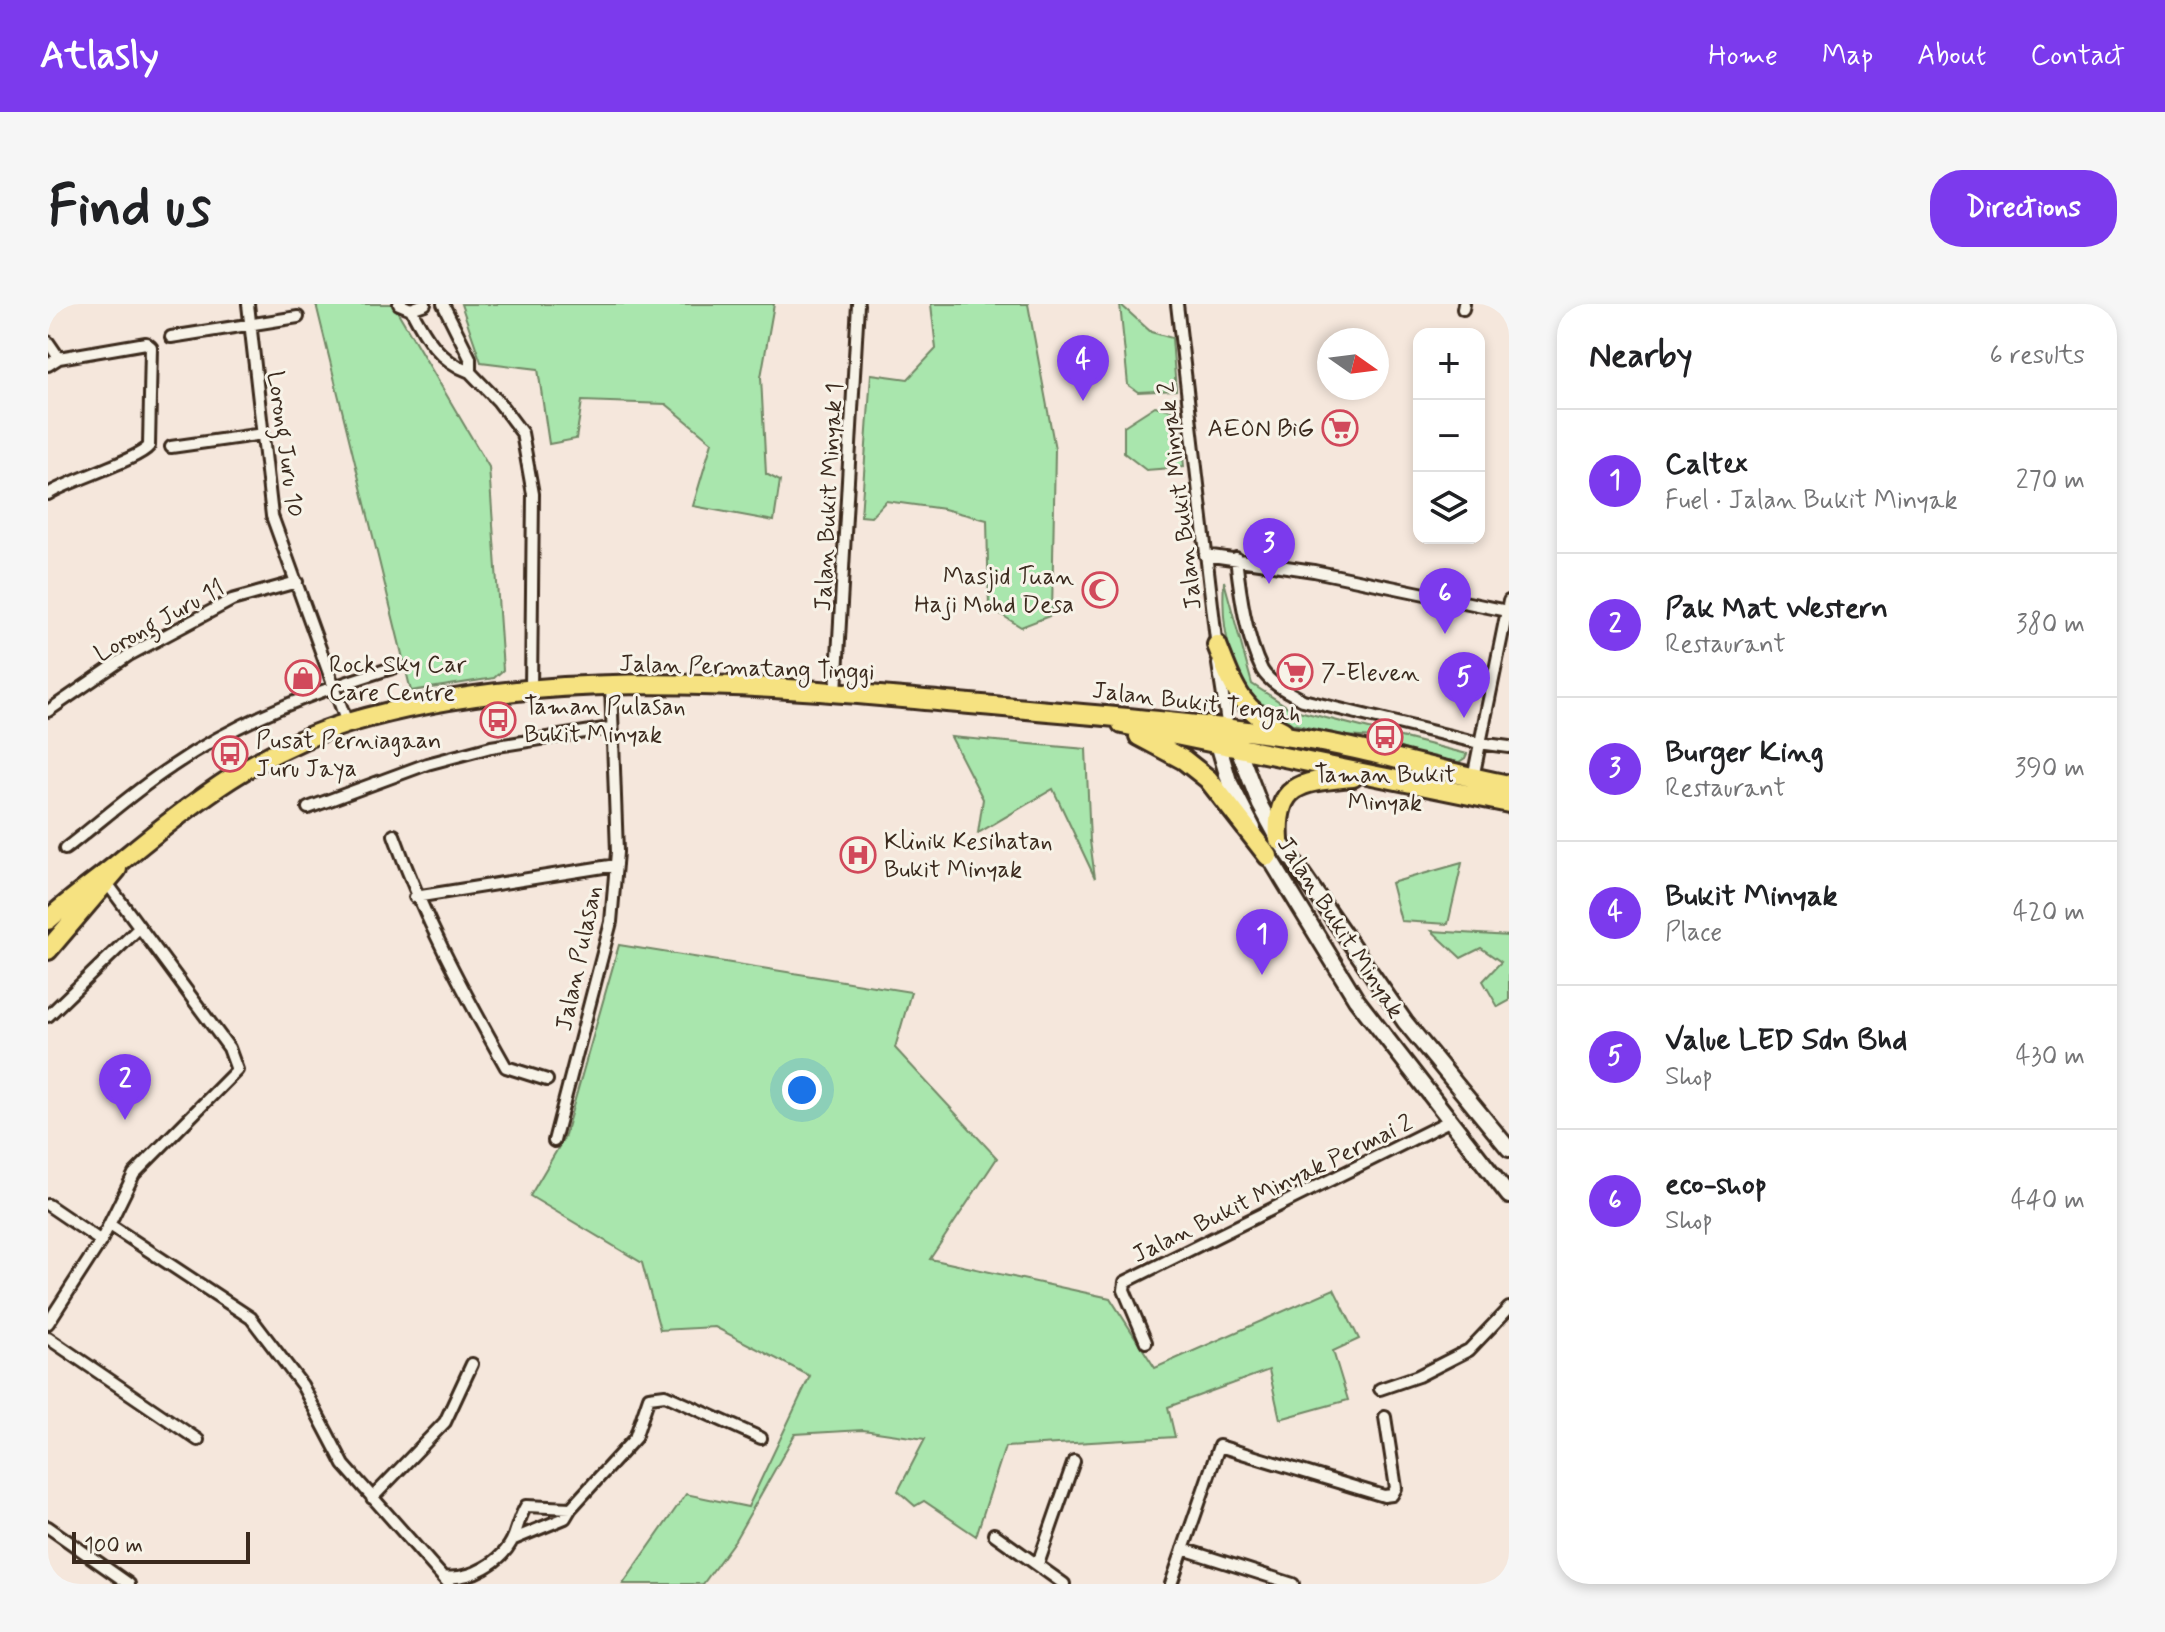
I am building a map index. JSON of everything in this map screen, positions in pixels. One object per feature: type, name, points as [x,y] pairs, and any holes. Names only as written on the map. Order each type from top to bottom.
[{"type":"highway","points":[[1217,645],[1243,703],[1257,718],[1295,737]]},
{"type":"highway","name":"Jalan Permatang Tinggi","points":[[48,920],[89,883],[204,795],[268,754],[347,723],[449,702],[531,690],[611,685],[720,685],[1077,712]]},
{"type":"highway","points":[[1077,712],[1140,736],[1196,769],[1208,779],[1268,856]]},
{"type":"highway","name":"Jalan Bukit Tengah","points":[[1077,712],[1220,734],[1295,737],[1509,785]]},
{"type":"highway","name":"Jalan Bukit Tengah","points":[[1220,734],[1240,751],[1509,803]]},
{"type":"highway","points":[[1279,840],[1280,805],[1290,792],[1304,783],[1371,774]]},
{"type":"highway","name":"Jalan Permatang Tinggi","points":[[48,950],[107,883],[123,860]]},
{"type":"main road","name":"Jalan Bukit Minyak","points":[[1220,734],[1229,781],[1268,856],[1356,999],[1509,1196]]},
{"type":"main road","name":"Jalan Bukit Minyak","points":[[1240,751],[1260,805],[1279,840],[1405,1022],[1509,1149]]},
{"type":"street","name":"Lorong Juru 10","points":[[248,304],[272,516],[347,723]]},
{"type":"street","points":[[399,304],[411,309],[429,343],[456,367],[470,372],[498,401],[522,433],[533,494],[531,690]]},
{"type":"street","points":[[411,309],[425,304]]},
{"type":"street","points":[[443,304],[470,358],[470,372]]},
{"type":"street","name":"Jalan Bukit Minyak 1","points":[[836,692],[858,304]]},
{"type":"street","name":"Jalan Bukit Minyak 2","points":[[1177,304],[1217,645],[1220,734]]},
{"type":"street","points":[[171,337],[298,317]]},
{"type":"street","points":[[48,342],[59,358]]},
{"type":"street","points":[[48,365],[59,358],[149,344],[149,446],[139,456],[105,467],[48,494]]},
{"type":"street","points":[[171,447],[263,434]]},
{"type":"street","points":[[1205,555],[1508,606],[1473,778]]},
{"type":"street","points":[[1236,558],[1248,624],[1263,672],[1278,686],[1303,700],[1479,743],[1509,747]]},
{"type":"street","name":"Lorong Juru 11","points":[[48,711],[129,655],[203,615],[232,600],[297,582]]},
{"type":"street","points":[[65,849],[190,754],[258,716],[332,686],[399,666]]},
{"type":"street","name":"Jalan Pulasan","points":[[554,1141],[609,932],[616,865],[611,685]]},
{"type":"street","points":[[308,808],[427,764],[491,747],[610,728]]},
{"type":"street","points":[[394,835],[415,897],[446,962],[506,1067],[547,1080]]},
{"type":"street","points":[[415,897],[616,865]]},
{"type":"street","points":[[48,1323],[101,1241],[134,1174],[237,1070],[229,1048],[138,929],[107,883]]},
{"type":"street","points":[[48,1016],[138,929]]},
{"type":"street","name":"Jalan Bukit Minyak Permai 2","points":[[1146,1342],[1124,1290],[1125,1282],[1451,1120]]},
{"type":"street","points":[[48,1205],[101,1241]]},
{"type":"street","points":[[110,1225],[251,1318],[302,1385],[335,1451],[446,1581],[460,1580],[493,1561],[514,1539],[526,1506],[571,1508]]},
{"type":"street","points":[[1380,1389],[1418,1376],[1469,1350],[1509,1308]]},
{"type":"street","points":[[48,1338],[198,1440]]},
{"type":"street","points":[[372,1498],[445,1422],[472,1364]]},
{"type":"street","points":[[514,1539],[565,1518],[635,1438],[649,1397],[665,1395],[761,1438]]},
{"type":"street","points":[[1171,1584],[1219,1446],[1384,1496],[1392,1495],[1396,1488],[1385,1417]]},
{"type":"street","points":[[1038,1564],[1074,1461]]},
{"type":"street","points":[[48,1527],[129,1584]]},
{"type":"street","points":[[994,1534],[1064,1584]]},
{"type":"street","points":[[1183,1549],[1293,1584]]},
{"type":"green space","points":[[316,304],[393,304],[489,467],[503,670],[494,678],[411,691]]},
{"type":"green space","points":[[461,304],[774,304],[761,377],[766,474],[780,481],[774,521],[693,506],[712,442],[666,404],[582,401],[576,439],[549,444],[538,369],[481,362]]},
{"type":"green space","points":[[931,304],[1028,304],[1055,449],[1052,615],[1021,627],[989,607],[987,520],[944,509],[886,501],[871,517],[861,516],[871,374],[908,379],[936,349]]},
{"type":"green space","points":[[1120,304],[1151,332],[1172,338],[1176,390],[1138,392],[1128,385]]},
{"type":"green space","points":[[1155,406],[1179,412],[1184,467],[1146,470],[1124,453],[1124,426]]},
{"type":"green space","points":[[1224,581],[1252,684],[1291,709],[1467,754],[1465,758],[1459,762],[1417,754],[1374,738],[1347,736],[1261,717],[1230,652],[1224,620]]},
{"type":"green space","points":[[951,737],[1086,749],[1090,841],[1095,878],[1053,789],[978,833],[983,799]]},
{"type":"green space","points":[[1462,863],[1448,924],[1401,921],[1391,883]]},
{"type":"green space","points":[[1432,931],[1509,936],[1509,1001],[1498,1007],[1483,981],[1501,962],[1481,948],[1461,958]]},
{"type":"green space","points":[[619,945],[911,992],[895,1048],[997,1158],[930,1259],[1110,1298],[1155,1368],[1334,1289],[1359,1339],[1333,1351],[1348,1400],[1280,1419],[1269,1370],[1168,1407],[1175,1437],[1005,1447],[976,1536],[924,1501],[915,1506],[898,1491],[925,1439],[863,1430],[795,1434],[735,1540],[703,1584],[623,1584],[686,1494],[748,1507],[810,1376],[715,1327],[660,1330],[642,1263],[530,1196],[564,1138]]},
{"type":"place","name":"Bukit Minyak","points":[[1083,401]]},
{"type":"place","name":"AEON BiG","points":[[1340,428]]},
{"type":"place","name":"Burger King","points":[[1269,584]]},
{"type":"place","name":"Masjid Tuan Haji Mohd Desa","points":[[1100,590]]},
{"type":"place","name":"eco-shop","points":[[1445,634]]},
{"type":"place","name":"7-Eleven","points":[[1295,672]]},
{"type":"place","name":"Rock Sky Car Care Centre","points":[[303,678]]},
{"type":"place","name":"Value LED Sdn Bhd","points":[[1464,718]]},
{"type":"place","name":"Taman Pulasan Bukit Minyak","points":[[498,720]]},
{"type":"place","name":"Taman Bukit Minyak","points":[[1385,737]]},
{"type":"place","name":"Pusat Perniagaan Juru Jaya","points":[[230,754]]},
{"type":"place","name":"Klinik Kesihatan Bukit Minyak","points":[[858,855]]},
{"type":"place","name":"Caltex","points":[[1262,975]]},
{"type":"place","name":"Pak Mat Western","points":[[125,1120]]}]
